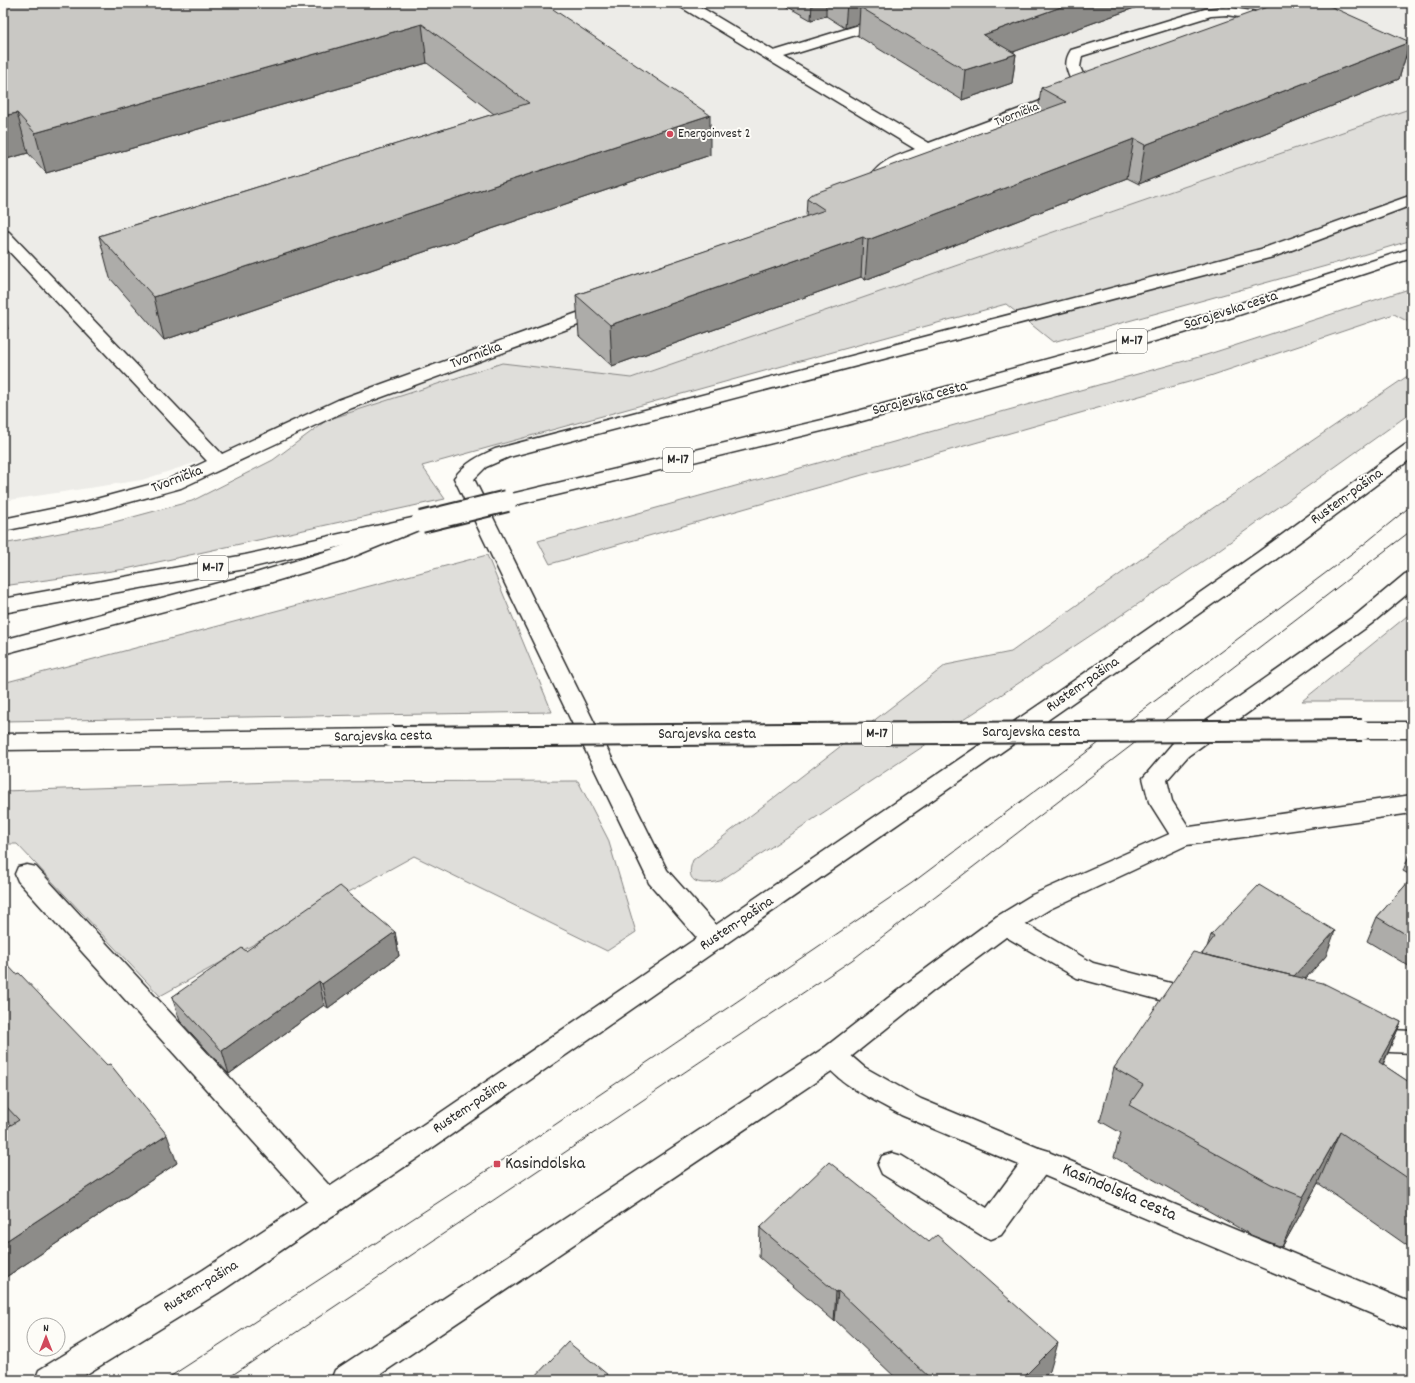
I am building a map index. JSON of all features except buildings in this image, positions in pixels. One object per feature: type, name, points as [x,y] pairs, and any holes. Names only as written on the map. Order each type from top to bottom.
[{"type":"main road","points":[[686,3],[927,149]]},
{"type":"main road","points":[[1083,90],[1071,64],[1072,58],[1076,53],[1210,12],[1227,11],[1275,19]]},
{"type":"main road","points":[[1245,30],[1289,14]]},
{"type":"main road","points":[[773,56],[902,17]]},
{"type":"main road","points":[[1371,35],[1412,55]]},
{"type":"main road","name":"Tvornička","points":[[854,202],[864,195],[880,172],[894,162],[1098,85]]},
{"type":"main road","points":[[714,940],[658,876],[464,478],[479,463],[502,452],[1267,253],[1412,200]]},
{"type":"main road","points":[[3,235],[220,463]]},
{"type":"main road","name":"Sarajevska cesta","points":[[421,522],[848,419],[1178,329],[1412,253]]},
{"type":"main road","name":"Tvornička","points":[[3,525],[87,508],[174,484],[345,404],[621,303]]},
{"type":"main road","name":"Rustem-pašina","points":[[50,1380],[213,1280],[328,1204],[714,940],[1258,563],[1412,449]]},
{"type":"main road","points":[[3,647],[262,578],[338,555],[421,522]]},
{"type":"main road","name":"M-17","points":[[3,606],[245,562],[421,522]]},
{"type":"main road","points":[[1183,837],[1160,802],[1155,778],[1180,750],[1364,619],[1412,579]]},
{"type":"main road","name":"Sarajevska cesta","points":[[3,742],[392,737],[1412,730]]},
{"type":"main road","points":[[346,1380],[548,1244],[833,1056],[924,984],[1005,924],[1041,902],[1183,837],[1320,816],[1412,804]]},
{"type":"main road","points":[[27,874],[328,1204]]},
{"type":"main road","points":[[1005,924],[1086,971],[1216,1004]]},
{"type":"main road","points":[[1357,1037],[1412,1042]]},
{"type":"main road","name":"Kasindolska cesta","points":[[833,1056],[855,1075],[911,1107],[1412,1317]]},
{"type":"main road","points":[[892,1165],[991,1226],[1039,1160]]},
{"type":"shaded area","points":[[3,3],[1412,3],[1412,108],[631,378],[502,363],[142,480],[3,501]]},
{"type":"shaded area","points":[[1412,108],[1412,240],[1326,266],[1053,342],[1006,304],[422,466],[445,499],[126,569],[3,586],[3,544],[107,524],[192,501],[273,460],[327,420],[502,363],[631,378]]},
{"type":"shaded area","points":[[1412,288],[1412,324],[1394,314],[1210,376],[550,564],[538,541],[1206,355]]},
{"type":"shaded area","points":[[1412,373],[1412,412],[1206,559],[720,881],[701,883],[692,879],[690,874],[693,860],[946,665],[1011,652],[1210,510]]},
{"type":"shaded area","points":[[487,555],[552,712],[3,721],[3,683]]},
{"type":"shaded area","points":[[1412,612],[1412,701],[1302,701]]},
{"type":"shaded area","points":[[578,781],[608,839],[636,932],[607,951],[414,856],[160,996],[17,844],[3,844],[3,791],[275,782]]},
{"type":"tram line","points":[[165,1380],[497,1164],[912,883],[1363,545],[1412,505]]},
{"type":"tram line","points":[[225,1380],[852,960],[1412,530]]},
{"type":"place","name":"Energoinvest 2","points":[[670,134]]},
{"type":"place","name":"Kasindolska","points":[[497,1164]]}]
